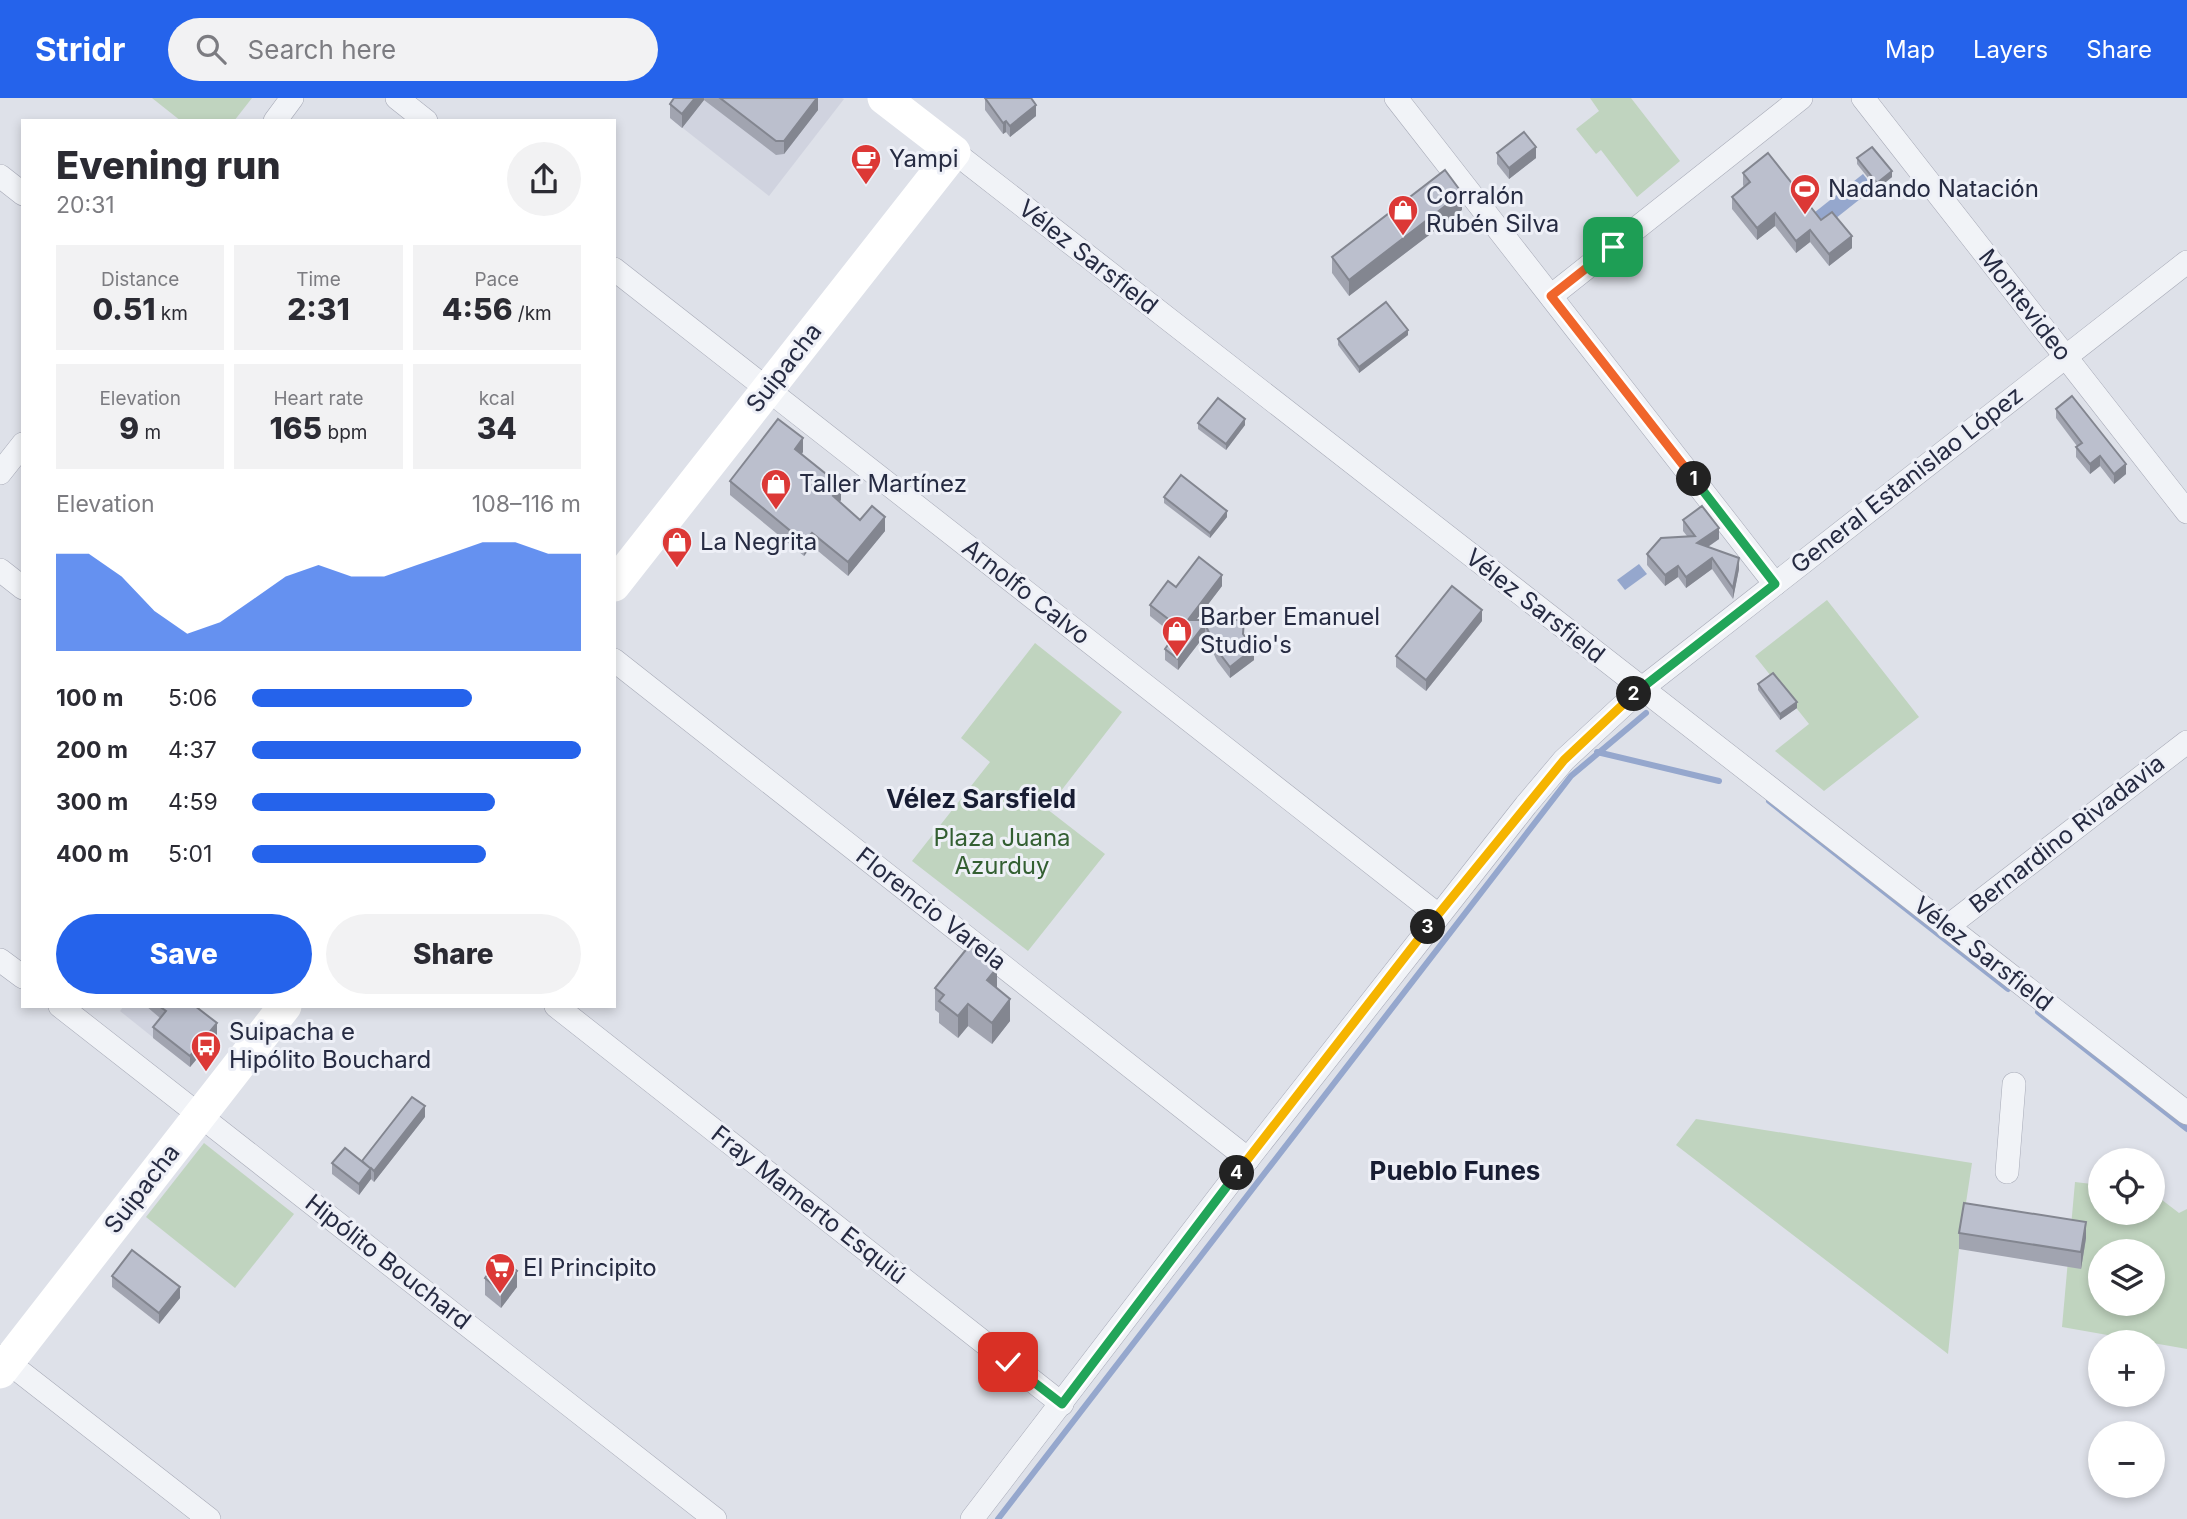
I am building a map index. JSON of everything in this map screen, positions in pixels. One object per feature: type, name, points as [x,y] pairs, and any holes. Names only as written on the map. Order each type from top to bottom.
[{"type":"main road","name":"Vélez Sarsfield","points":[[884,98],[954,152]]},
{"type":"main road","name":"Suipacha","points":[[616,582],[954,152]]},
{"type":"main road","name":"Suipacha","points":[[3,1363],[283,1008]]},
{"type":"street","points":[[276,119],[292,98]]},
{"type":"street","points":[[397,98],[423,119]]},
{"type":"street","points":[[1396,98],[1775,584]]},
{"type":"street","points":[[1551,296],[1801,98]]},
{"type":"street","name":"Montevideo","points":[[1863,98],[2187,512]]},
{"type":"street","name":"Vélez Sarsfield","points":[[954,152],[2187,1113]]},
{"type":"street","points":[[0,176],[21,192]]},
{"type":"street","name":"General Estanislao López","points":[[972,1519],[1438,915],[1564,760],[1641,689],[2187,261]]},
{"type":"street","name":"Arnolfo Calvo","points":[[616,271],[1438,915]]},
{"type":"street","points":[[0,473],[21,447]]},
{"type":"street","points":[[0,570],[21,586]]},
{"type":"street","name":"Florencio Varela","points":[[616,662],[1248,1159]]},
{"type":"street","name":"Bernardino Rivadavia","points":[[1947,927],[2187,742]]},
{"type":"street","points":[[0,960],[21,976]]},
{"type":"street","name":"Hipólito Bouchard","points":[[63,1008],[715,1519]]},
{"type":"street","name":"Fray Mamerto Esquiú","points":[[558,1008],[1062,1404]]},
{"type":"street","points":[[2007,1172],[2014,1084]]},
{"type":"street","points":[[3,1363],[209,1519]]},
{"type":"shaded area","points":[[685,98],[844,99],[769,196],[670,118]]},
{"type":"shaded area","points":[[122,1008],[183,1008],[217,1035],[190,1067],[120,1011]]},
{"type":"green space","points":[[152,98],[252,98],[236,119],[178,119]]},
{"type":"green space","points":[[1590,98],[1631,98],[1680,161],[1637,197],[1601,150],[1596,154],[1576,129],[1599,111]]},
{"type":"green space","points":[[1827,600],[1919,717],[1824,791],[1775,751],[1809,724],[1755,656]]},
{"type":"green space","name":"Plaza Juana Azurduy","points":[[1035,643],[1122,712],[1047,809],[1105,854],[1028,951],[912,861],[990,762],[961,738]]},
{"type":"green space","points":[[1696,1119],[1972,1163],[1959,1249],[1948,1354],[1676,1145]]},
{"type":"green space","points":[[204,1143],[294,1214],[235,1288],[146,1217]]},
{"type":"green space","points":[[2075,1182],[2088,1184],[2088,1225],[2165,1225],[2165,1202],[2179,1213],[2187,1209],[2187,1349],[2165,1345],[2165,1330],[2088,1332],[2062,1327]]},
{"type":"water","points":[[1863,174],[1874,188],[1821,230],[1810,216]]},
{"type":"water","points":[[1639,564],[1647,574],[1625,590],[1617,580]]},
{"type":"building","points":[[674,98],[695,98],[682,114],[670,104]]},
{"type":"building","points":[[720,98],[817,98],[784,141],[776,141]]},
{"type":"building","points":[[985,98],[1031,98],[1036,105],[1010,126],[1006,121],[1003,123]]},
{"type":"building","points":[[1524,132],[1536,147],[1509,168],[1497,153]]},
{"type":"building","points":[[1872,147],[1892,171],[1877,183],[1857,158]]},
{"type":"building","points":[[1768,153],[1821,220],[1832,212],[1852,236],[1829,254],[1810,230],[1796,241],[1775,213],[1757,228],[1732,197],[1750,182],[1743,173]]},
{"type":"building","points":[[1445,170],[1462,193],[1349,280],[1332,257]]},
{"type":"building","points":[[1386,302],[1408,330],[1359,367],[1338,339]]},
{"type":"building","points":[[2072,396],[2126,464],[2114,474],[2100,456],[2090,464],[2076,447],[2082,443],[2056,409]]},
{"type":"building","points":[[1218,398],[1245,419],[1226,444],[1198,423]]},
{"type":"building","points":[[778,419],[803,438],[795,449],[841,486],[833,496],[860,520],[872,506],[885,517],[848,562],[812,533],[804,542],[730,481]]},
{"type":"building","points":[[1181,475],[1227,511],[1210,533],[1164,497]]},
{"type":"building","points":[[1702,506],[1719,528],[1697,543],[1739,558],[1733,588],[1712,558],[1686,577],[1678,566],[1665,575],[1647,554],[1661,538],[1695,536],[1683,520]]},
{"type":"building","points":[[1199,557],[1222,575],[1188,620],[1244,620],[1243,634],[1254,648],[1230,667],[1217,650],[1205,624],[1178,659],[1165,649],[1180,628],[1150,605],[1168,581],[1176,587]]},
{"type":"building","points":[[1452,586],[1482,610],[1426,680],[1396,656]]},
{"type":"building","points":[[1773,673],[1797,702],[1780,714],[1758,684]]},
{"type":"building","points":[[969,946],[997,968],[987,980],[1010,999],[992,1023],[968,1004],[958,1016],[939,1001],[944,995],[935,988]]},
{"type":"building","points":[[162,1008],[198,1008],[217,1023],[190,1056],[153,1027],[166,1011]]},
{"type":"building","points":[[412,1097],[425,1106],[374,1171],[371,1168],[359,1184],[332,1163],[345,1148],[370,1168],[362,1161]]},
{"type":"building","points":[[1964,1203],[2086,1222],[2081,1252],[1959,1233]]},
{"type":"building","points":[[132,1250],[180,1287],[159,1313],[112,1276]]},
{"type":"building","points":[[500,1258],[517,1271],[501,1291],[485,1278]]},
{"type":"waterway","points":[[998,1519],[1571,776],[1646,713]]},
{"type":"waterway","points":[[1597,752],[1719,781]]},
{"type":"waterway","points":[[1769,801],[2008,989]]},
{"type":"waterway","points":[[2038,1012],[2187,1129]]},
{"type":"place","name":"Yampi","points":[[866,186]]},
{"type":"place","name":"Nadando Natación","points":[[1805,216]]},
{"type":"place","name":"Corralón Rubén Silva","points":[[1403,237]]},
{"type":"place","name":"Taller Martínez","points":[[776,511]]},
{"type":"place","name":"La Negrita","points":[[677,569]]},
{"type":"place","name":"Barber Emanuel Studio's","points":[[1177,658]]},
{"type":"place","name":"Suipacha e Hipólito Bouchard","points":[[206,1073]]},
{"type":"place","name":"El Principito","points":[[500,1295]]},
{"type":"district","name":"Vélez Sarsfield","points":[[981,799]]},
{"type":"district","name":"Pueblo Funes","points":[[1455,1171]]},
{"type":"route","points":[[1008,1362],[1062,1404],[1438,915],[1564,760],[1641,689],[1775,584],[1551,296],[1613,247]]}]
